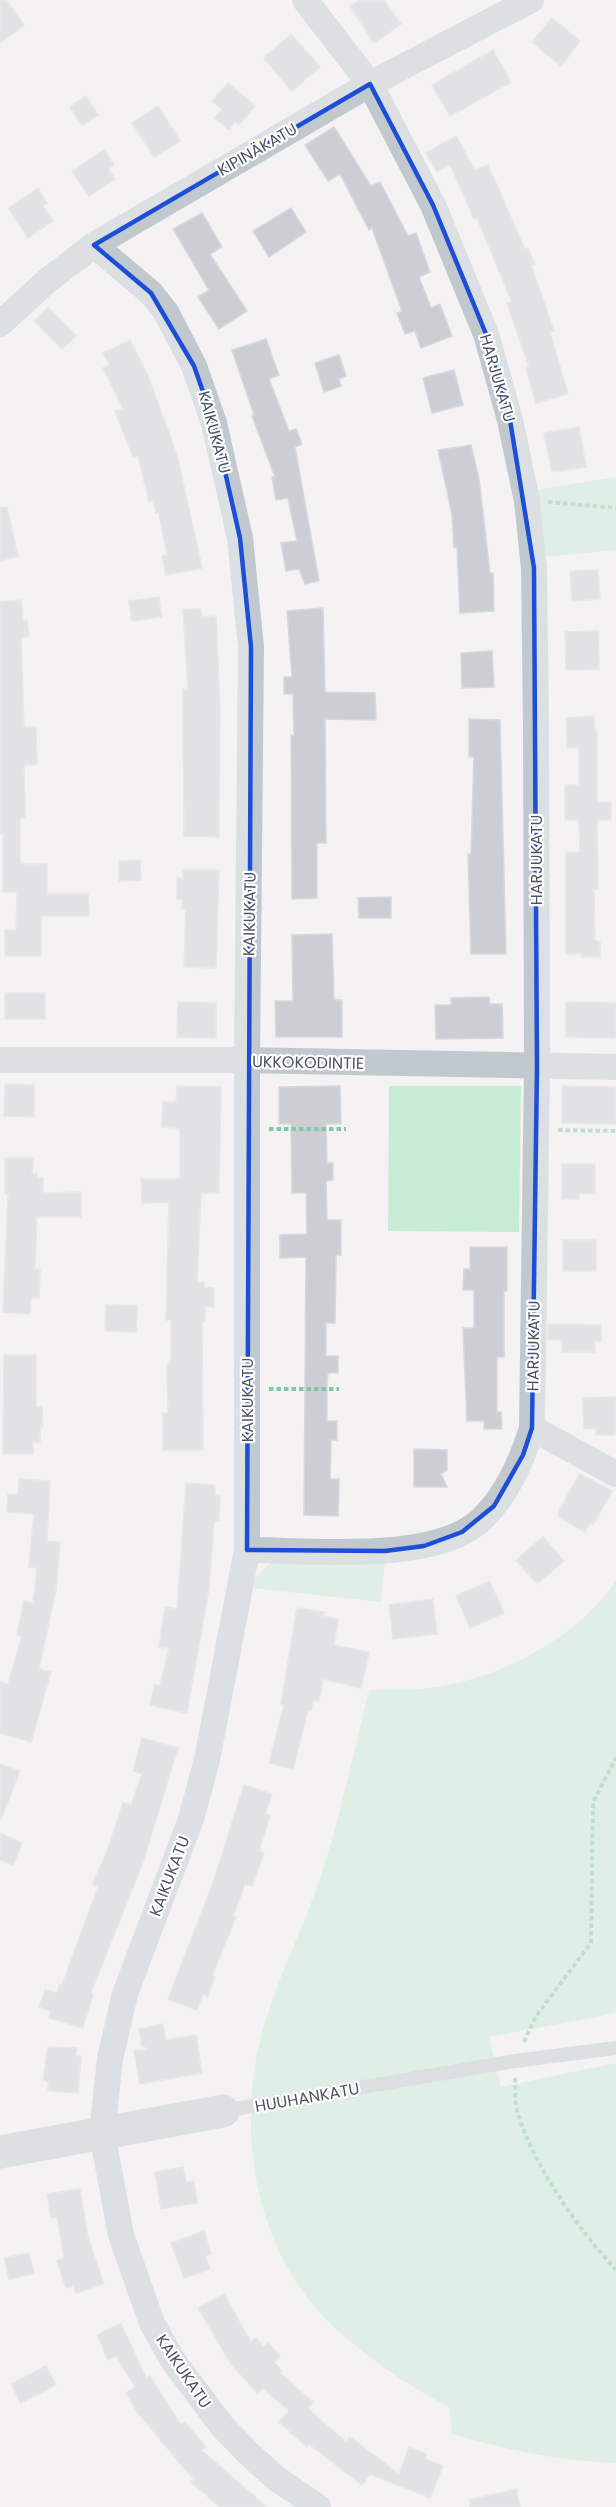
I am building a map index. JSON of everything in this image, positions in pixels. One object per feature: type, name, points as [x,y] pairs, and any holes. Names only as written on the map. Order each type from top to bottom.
[{"type":"street","name":"HARJUKATU","points":[[248,1550],[384,1551],[424,1546],[462,1532],[480,1521],[494,1506],[523,1455],[532,1428],[537,1067],[534,568],[527,501],[509,416],[486,334],[433,205],[370,84],[305,0]]},
{"type":"street","name":"KIPINÄKATU","points":[[0,324],[46,281],[93,245],[370,84],[531,0]]},
{"type":"street","name":"KAIKUKATU","points":[[93,245],[135,277],[156,299],[166,312],[195,366],[214,423],[240,538],[251,647],[247,1060],[248,1550],[207,1760],[191,1819],[125,1994],[110,2059],[102,2133],[121,2235],[152,2323],[172,2359],[222,2426],[249,2454],[278,2479],[318,2507]]},
{"type":"street","name":"UKKOKODINTIE","points":[[0,1060],[247,1060],[616,1067]]},
{"type":"street","points":[[532,1428],[616,1474]]},
{"type":"street","name":"HUUHANKATU","points":[[0,2152],[223,2111]]},
{"type":"lane","name":"HUUHANKATU","points":[[223,2111],[515,2061],[616,2048]]},
{"type":"path","points":[[527,501],[616,508]]},
{"type":"path","points":[[247,1129],[346,1129]]},
{"type":"path","points":[[536,1130],[616,1131]]},
{"type":"path","points":[[247,1389],[339,1389]]},
{"type":"path","points":[[616,1758],[593,1802],[591,1943],[536,2016],[515,2061],[516,2109],[539,2161],[568,2209],[616,2270]]},
{"type":"highlighted area","points":[[370,84],[433,205],[486,334],[510,420],[534,568],[537,1067],[532,1428],[523,1455],[494,1506],[462,1532],[424,1546],[385,1551],[247,1550],[251,647],[240,538],[214,423],[194,366],[151,293],[94,245]]},
{"type":"green space","points":[[616,477],[616,550],[544,557],[535,490]]},
{"type":"green space","points":[[389,1086],[521,1086],[519,1232],[388,1231]]},
{"type":"green space","points":[[385,1561],[381,1602],[251,1588],[254,1579],[271,1562]]},
{"type":"green space","points":[[616,1581],[616,2013],[489,2037],[501,2087],[616,2063],[616,2463],[533,2454],[452,2434],[449,2407],[390,2372],[337,2330],[310,2301],[288,2269],[272,2233],[260,2196],[253,2157],[251,2118],[253,2079],[266,2018],[324,1866],[369,1690],[421,1689],[482,1676],[508,1666],[557,1638],[580,1621]]},
{"type":"building","points":[[0,0],[6,0],[24,25],[0,43]]},
{"type":"building","points":[[359,0],[384,0],[401,24],[374,43],[350,6]]},
{"type":"building","points":[[552,18],[580,41],[561,66],[532,42]]},
{"type":"building","points":[[291,34],[320,67],[292,91],[264,58]]},
{"type":"building","points":[[493,50],[511,82],[450,116],[432,85]]},
{"type":"building","points":[[228,83],[255,106],[239,125],[235,122],[229,130],[215,118],[222,109],[212,101]]},
{"type":"building","points":[[86,96],[98,115],[82,125],[70,107]]},
{"type":"building","points":[[158,106],[180,141],[154,157],[132,123]]},
{"type":"building","points":[[334,127],[371,186],[380,182],[408,236],[416,233],[430,272],[419,277],[431,308],[440,304],[452,336],[421,348],[415,331],[405,334],[397,313],[402,311],[372,228],[369,230],[340,174],[328,181],[305,145]]},
{"type":"building","points":[[456,136],[475,170],[488,165],[525,249],[528,248],[535,264],[531,265],[554,331],[550,332],[568,394],[536,403],[526,368],[529,367],[507,303],[512,302],[477,218],[474,219],[450,164],[437,172],[426,153]]},
{"type":"building","points":[[104,150],[114,165],[108,169],[115,179],[89,196],[72,171]]},
{"type":"building","points":[[38,188],[47,203],[43,206],[53,221],[28,238],[8,208]]},
{"type":"building","points":[[291,208],[306,232],[269,257],[253,231]]},
{"type":"building","points":[[202,213],[222,247],[210,254],[247,311],[219,329],[198,297],[209,290],[173,229]]},
{"type":"building","points":[[48,307],[76,336],[62,349],[34,321]]},
{"type":"building","points":[[266,339],[279,375],[269,379],[289,431],[296,429],[302,444],[295,447],[319,581],[305,584],[299,569],[286,571],[281,543],[297,541],[288,498],[276,500],[272,477],[275,477],[252,416],[254,415],[232,350]]},
{"type":"building","points":[[130,340],[148,376],[177,455],[202,568],[166,575],[162,556],[167,555],[159,513],[156,513],[153,501],[149,502],[138,455],[133,457],[115,411],[123,409],[103,368],[110,365],[103,353]]},
{"type":"building","points":[[339,355],[346,376],[339,379],[341,386],[324,392],[315,363]]},
{"type":"building","points":[[454,370],[463,405],[432,413],[423,378]]},
{"type":"building","points":[[579,427],[586,467],[552,472],[544,433]]},
{"type":"building","points":[[471,445],[479,479],[490,573],[493,573],[494,611],[460,613],[457,547],[454,548],[452,514],[438,450]]},
{"type":"building","points":[[7,507],[18,556],[0,561],[0,508]]},
{"type":"building","points":[[598,570],[600,599],[572,601],[570,571]]},
{"type":"building","points":[[159,597],[162,617],[132,621],[129,601]]},
{"type":"building","points":[[21,600],[23,621],[27,620],[29,637],[21,637],[24,727],[36,727],[37,765],[24,765],[25,818],[20,819],[20,864],[47,864],[47,894],[88,894],[89,916],[41,916],[41,956],[5,956],[5,930],[16,930],[17,892],[3,892],[3,833],[0,833],[0,602]]},
{"type":"building","points":[[323,608],[325,692],[375,693],[376,720],[325,719],[326,843],[317,843],[317,898],[292,899],[291,735],[294,735],[293,694],[284,694],[284,677],[292,677],[287,611]]},
{"type":"building","points":[[201,609],[202,617],[216,616],[220,707],[219,837],[184,836],[183,689],[188,689],[183,610]]},
{"type":"building","points":[[598,631],[599,669],[566,670],[565,632]]},
{"type":"building","points":[[492,651],[494,687],[462,688],[461,653]]},
{"type":"building","points":[[594,716],[595,732],[597,732],[597,802],[611,803],[611,820],[597,820],[598,889],[594,889],[595,940],[600,942],[600,957],[581,957],[581,954],[566,954],[566,853],[580,852],[579,820],[565,820],[565,785],[579,785],[579,747],[567,748],[566,718]]},
{"type":"building","points":[[469,719],[500,720],[506,954],[471,954],[468,854],[471,854],[474,757],[469,757]]},
{"type":"building","points":[[140,860],[141,880],[119,881],[119,861]]},
{"type":"building","points":[[183,870],[219,870],[216,968],[184,967],[186,909],[182,909],[182,899],[177,899],[177,878],[183,879]]},
{"type":"building","points":[[391,897],[391,918],[359,918],[358,898]]},
{"type":"building","points":[[332,934],[334,1000],[342,1000],[342,1037],[276,1037],[275,1001],[293,1001],[292,935]]},
{"type":"building","points":[[5,993],[45,993],[45,1019],[5,1019]]},
{"type":"building","points":[[489,997],[490,1004],[502,1004],[503,1038],[436,1039],[435,1005],[451,1005],[451,998]]},
{"type":"building","points":[[178,1002],[216,1003],[216,1038],[177,1037]]},
{"type":"building","points":[[566,1002],[616,1003],[616,1038],[566,1037]]},
{"type":"building","points":[[5,1084],[34,1085],[34,1117],[4,1116]]},
{"type":"building","points":[[177,1086],[221,1087],[219,1193],[201,1193],[197,1282],[204,1282],[204,1287],[214,1288],[214,1307],[205,1307],[205,1322],[202,1322],[203,1450],[163,1450],[163,1413],[168,1413],[167,1364],[170,1364],[171,1353],[171,1320],[166,1320],[169,1202],[142,1203],[141,1179],[180,1179],[180,1128],[162,1127],[163,1102],[176,1102]]},
{"type":"building","points":[[340,1086],[341,1124],[326,1124],[327,1163],[333,1163],[333,1180],[326,1181],[327,1220],[341,1220],[341,1255],[336,1255],[335,1323],[326,1323],[326,1356],[338,1356],[338,1373],[328,1373],[327,1421],[337,1421],[337,1440],[331,1440],[330,1479],[339,1479],[338,1516],[304,1515],[306,1257],[280,1258],[280,1235],[307,1234],[306,1193],[292,1193],[291,1124],[279,1124],[279,1087]]},
{"type":"building","points":[[562,1086],[616,1087],[616,1124],[562,1123]]},
{"type":"building","points":[[5,1158],[33,1158],[32,1174],[37,1173],[37,1178],[43,1178],[43,1193],[81,1192],[81,1217],[37,1217],[35,1269],[40,1269],[39,1298],[31,1298],[30,1314],[3,1312],[8,1193],[5,1193]]},
{"type":"building","points":[[562,1164],[595,1164],[595,1194],[579,1193],[579,1199],[562,1199]]},
{"type":"building","points":[[563,1240],[596,1240],[596,1271],[563,1271]]},
{"type":"building","points":[[470,1247],[507,1247],[504,1357],[497,1357],[497,1412],[501,1412],[502,1429],[484,1429],[484,1421],[467,1421],[463,1328],[474,1328],[474,1290],[463,1290],[464,1269],[470,1269]]},
{"type":"building","points":[[106,1305],[137,1306],[136,1332],[105,1331]]},
{"type":"building","points":[[548,1324],[601,1325],[601,1341],[595,1341],[595,1352],[562,1352],[562,1340],[548,1339]]},
{"type":"building","points":[[4,1355],[36,1355],[36,1407],[42,1407],[43,1428],[40,1428],[40,1442],[33,1442],[33,1454],[3,1454]]},
{"type":"building","points":[[616,1397],[615,1435],[596,1435],[596,1428],[584,1429],[583,1398]]},
{"type":"building","points":[[414,1449],[447,1450],[447,1470],[441,1474],[447,1487],[414,1487]]},
{"type":"building","points":[[580,1474],[612,1491],[593,1525],[590,1523],[585,1532],[559,1517],[559,1510]]},
{"type":"building","points":[[19,1479],[50,1481],[47,1541],[60,1542],[56,1590],[39,1669],[51,1672],[31,1742],[0,1733],[0,1682],[8,1684],[22,1636],[17,1635],[24,1601],[33,1603],[37,1568],[29,1567],[34,1514],[7,1512],[8,1494],[18,1495]]},
{"type":"building","points":[[186,1483],[215,1485],[215,1496],[220,1496],[219,1521],[214,1521],[209,1588],[187,1713],[150,1705],[155,1684],[160,1686],[169,1648],[159,1647],[165,1607],[177,1609]]},
{"type":"building","points":[[543,1537],[564,1561],[537,1584],[516,1560]]},
{"type":"building","points":[[490,1581],[504,1613],[470,1628],[456,1596]]},
{"type":"building","points":[[433,1599],[437,1634],[393,1639],[389,1605]]},
{"type":"building","points":[[297,1608],[324,1612],[323,1616],[338,1619],[334,1645],[369,1652],[361,1688],[323,1679],[319,1701],[313,1700],[311,1710],[308,1710],[293,1769],[269,1763],[284,1705],[281,1704]]},
{"type":"building","points":[[142,1738],[178,1748],[143,1862],[91,1993],[93,1994],[83,2028],[49,2018],[51,2011],[39,2007],[45,1990],[57,1993],[60,1984],[62,1985],[98,1887],[92,1884],[106,1854],[123,1803],[131,1805],[142,1774],[133,1771]]},
{"type":"building","points":[[0,1764],[20,1771],[1,1819],[0,1818]]},
{"type":"building","points":[[244,1785],[272,1794],[265,1814],[270,1816],[259,1851],[264,1853],[252,1886],[245,1884],[233,1916],[236,1917],[212,1976],[215,1977],[208,1996],[203,1994],[197,2010],[168,1999],[213,1883]]},
{"type":"building","points":[[0,1833],[22,1843],[13,1865],[0,1860]]},
{"type":"building","points":[[163,2024],[166,2040],[196,2035],[202,2073],[140,2084],[134,2050],[147,2050],[147,2048],[142,2046],[139,2029]]},
{"type":"building","points":[[48,2047],[77,2048],[75,2056],[81,2056],[78,2093],[48,2091],[48,2081],[43,2080]]},
{"type":"building","points":[[183,2167],[186,2182],[194,2181],[197,2203],[161,2209],[155,2172]]},
{"type":"building","points":[[80,2189],[88,2237],[104,2284],[76,2293],[73,2286],[66,2288],[57,2261],[64,2258],[57,2217],[51,2218],[47,2194]]},
{"type":"building","points":[[204,2231],[211,2254],[205,2256],[210,2269],[184,2278],[171,2243]]},
{"type":"building","points":[[29,2253],[34,2274],[9,2279],[4,2258]]},
{"type":"building","points":[[224,2294],[251,2342],[256,2338],[264,2347],[268,2343],[280,2356],[274,2362],[282,2371],[280,2373],[313,2402],[307,2408],[346,2442],[350,2437],[399,2474],[409,2447],[427,2454],[425,2459],[443,2466],[430,2498],[370,2474],[362,2485],[309,2444],[307,2447],[279,2422],[289,2411],[263,2388],[257,2393],[231,2364],[198,2308]]},
{"type":"building","points":[[121,2323],[146,2378],[150,2376],[181,2425],[185,2422],[206,2447],[201,2450],[267,2507],[220,2507],[191,2482],[194,2480],[138,2413],[126,2393],[135,2387],[116,2356],[108,2360],[97,2335]]},
{"type":"building","points":[[46,2366],[56,2385],[21,2403],[11,2384]]},
{"type":"building","points":[[516,2489],[520,2507],[470,2507],[469,2500]]}]
